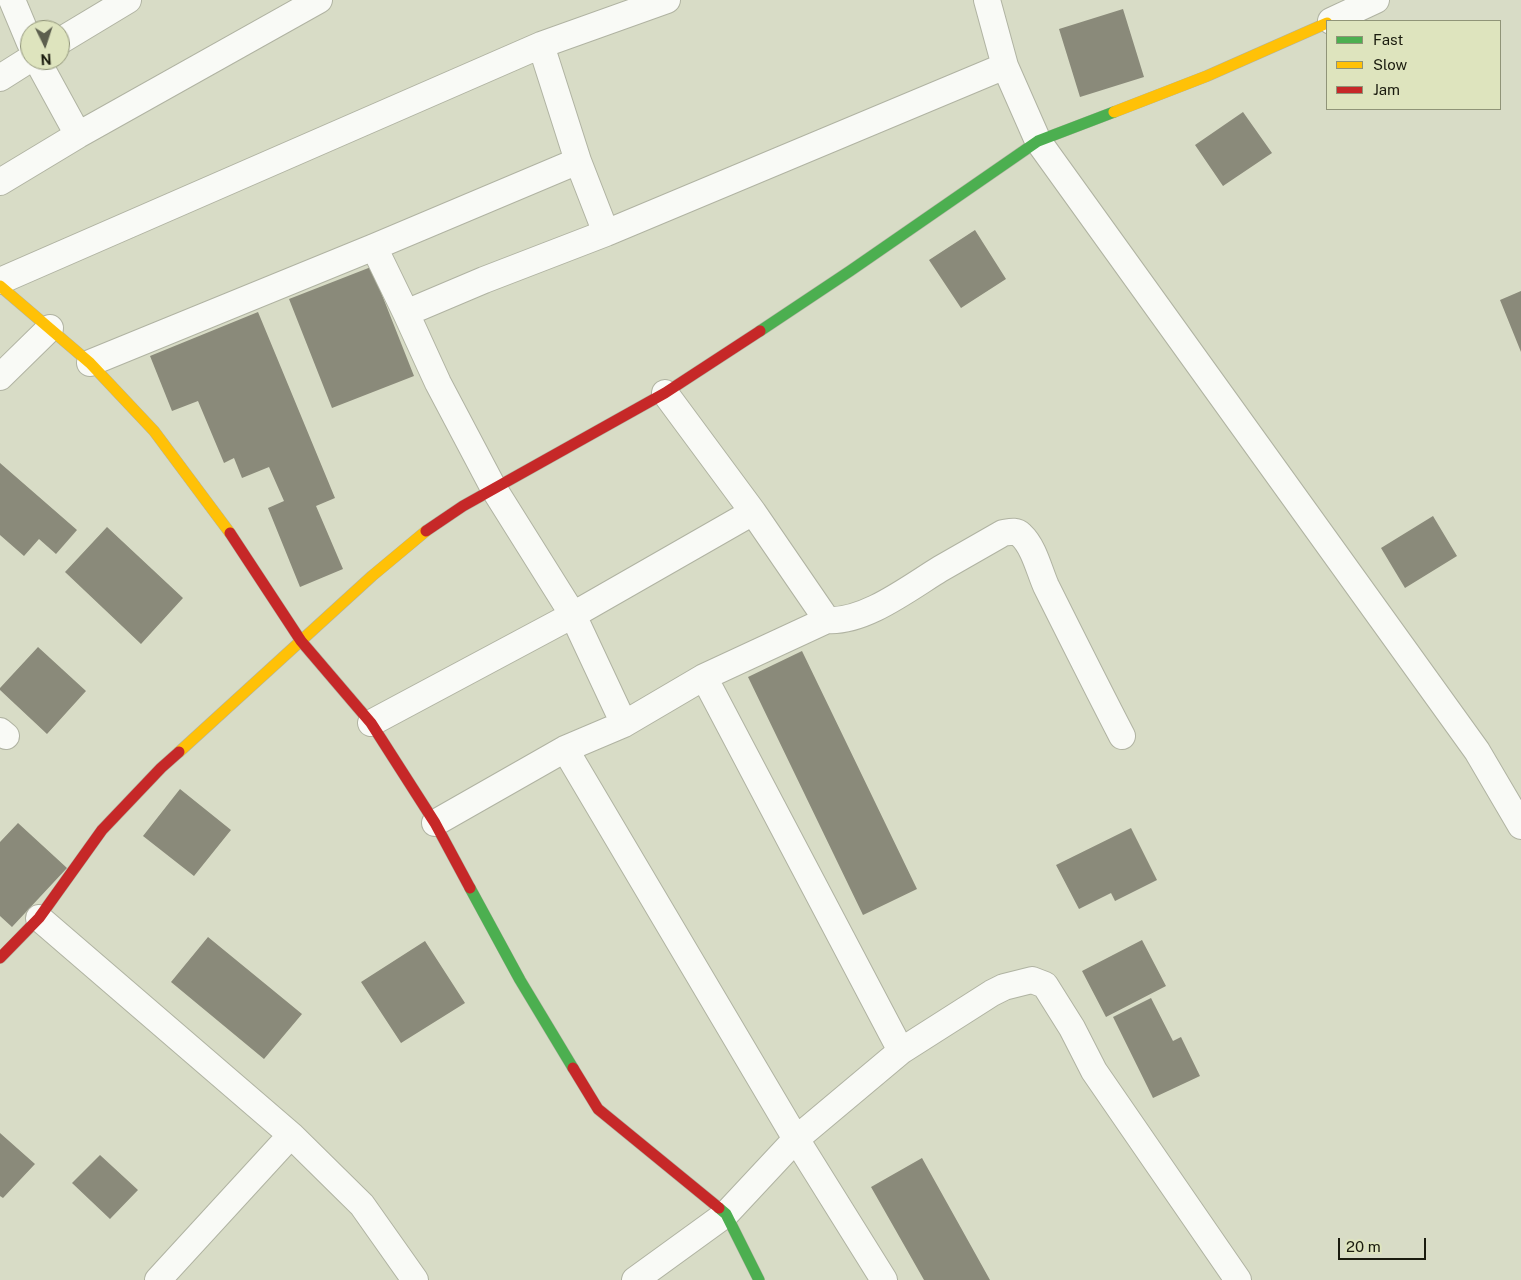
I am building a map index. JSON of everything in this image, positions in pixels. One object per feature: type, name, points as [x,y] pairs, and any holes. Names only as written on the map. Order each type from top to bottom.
[{"type":"street","points":[[12,0],[20,20]]},
{"type":"street","points":[[70,35],[128,0]]},
{"type":"street","points":[[0,182],[78,135],[319,0]]},
{"type":"street","points":[[0,280],[636,5],[667,0]]},
{"type":"street","points":[[987,0],[1005,66],[1038,141],[1477,751],[1521,826]]},
{"type":"street","points":[[1333,20],[1376,0]]},
{"type":"street","points":[[0,958],[39,918],[102,830],[161,768],[372,576],[428,530],[494,488],[665,393],[850,271],[1038,141],[1207,76],[1326,23]]},
{"type":"street","points":[[541,45],[578,160],[606,233]]},
{"type":"street","points":[[0,78],[20,65]]},
{"type":"street","points":[[406,313],[484,280],[606,233],[1005,66]]},
{"type":"street","points":[[43,70],[78,135]]},
{"type":"street","points":[[90,362],[374,247],[578,160]]},
{"type":"street","points":[[374,247],[438,383],[494,488],[573,615],[624,724]]},
{"type":"street","points":[[0,286],[90,362],[154,431],[218,516],[301,641],[371,723],[435,823],[520,980],[598,1110],[726,1214],[759,1280]]},
{"type":"street","points":[[0,377],[50,328]]},
{"type":"street","points":[[665,393],[753,512],[827,620]]},
{"type":"street","points":[[371,723],[573,615],[753,512]]},
{"type":"street","points":[[435,823],[565,749],[624,724],[704,677],[827,620],[846,619],[876,607],[1003,533],[1015,531],[1021,534],[1032,553],[1078,652],[1122,736]]},
{"type":"street","points":[[704,677],[901,1051]]},
{"type":"street","points":[[565,749],[796,1139],[884,1280]]},
{"type":"street","points":[[39,918],[291,1135],[362,1205],[415,1280]]},
{"type":"street","points":[[635,1280],[726,1214],[796,1139],[901,1051],[992,993],[1004,987],[1032,980],[1044,984],[1072,1028],[1094,1071],[1238,1280]]},
{"type":"street","points":[[158,1280],[291,1135]]},
{"type":"building","points":[[1123,9],[1144,77],[1080,97],[1059,29]]},
{"type":"building","points":[[1243,112],[1272,153],[1223,186],[1195,145]]},
{"type":"building","points":[[975,230],[1006,279],[961,308],[929,260]]},
{"type":"building","points":[[371,267],[414,376],[332,408],[289,299]]},
{"type":"building","points":[[1521,291],[1521,352],[1500,300]]},
{"type":"building","points":[[258,312],[335,498],[316,506],[343,569],[300,587],[268,508],[284,501],[269,467],[242,478],[234,458],[224,463],[198,401],[172,411],[150,356]]},
{"type":"building","points":[[0,463],[77,530],[56,554],[39,539],[24,556],[0,535]]},
{"type":"building","points":[[1433,516],[1457,556],[1405,588],[1381,548]]},
{"type":"building","points":[[107,527],[183,598],[141,644],[65,572]]},
{"type":"building","points":[[38,647],[86,691],[47,734],[0,690]]},
{"type":"building","points":[[802,651],[917,889],[863,915],[748,677]]},
{"type":"building","points":[[180,789],[231,830],[194,876],[143,836]]},
{"type":"building","points":[[18,823],[67,868],[12,927],[0,916],[0,842]]},
{"type":"building","points":[[1131,828],[1157,880],[1115,901],[1111,893],[1079,909],[1056,865]]},
{"type":"building","points":[[208,937],[302,1014],[264,1059],[171,982]]},
{"type":"building","points":[[1142,940],[1166,986],[1106,1017],[1082,971]]},
{"type":"building","points":[[425,941],[465,1003],[401,1043],[361,982]]},
{"type":"building","points":[[1151,998],[1173,1041],[1181,1037],[1200,1076],[1153,1098],[1113,1017]]},
{"type":"building","points":[[0,1133],[35,1164],[3,1198],[0,1196]]},
{"type":"building","points":[[100,1155],[138,1190],[110,1219],[72,1183]]},
{"type":"building","points":[[922,1158],[990,1280],[924,1280],[871,1187]]},
{"type":"traffic: fast","points":[[760,331],[1038,141],[1114,112]]},
{"type":"traffic: fast","points":[[470,888],[520,980],[573,1068]]},
{"type":"traffic: fast","points":[[719,1208],[726,1214],[759,1280]]},
{"type":"traffic: slow","points":[[1114,112],[1207,76],[1326,23]]},
{"type":"traffic: slow","points":[[0,286],[90,363],[154,431],[230,533]]},
{"type":"traffic: slow","points":[[179,752],[372,576],[426,531]]},
{"type":"traffic: jam","points":[[426,531],[463,506],[665,393],[760,331]]},
{"type":"traffic: jam","points":[[230,533],[301,641],[371,723],[435,823],[470,888]]},
{"type":"traffic: jam","points":[[0,958],[39,918],[102,830],[161,768],[179,752]]},
{"type":"traffic: jam","points":[[573,1068],[598,1109],[719,1208]]}]
